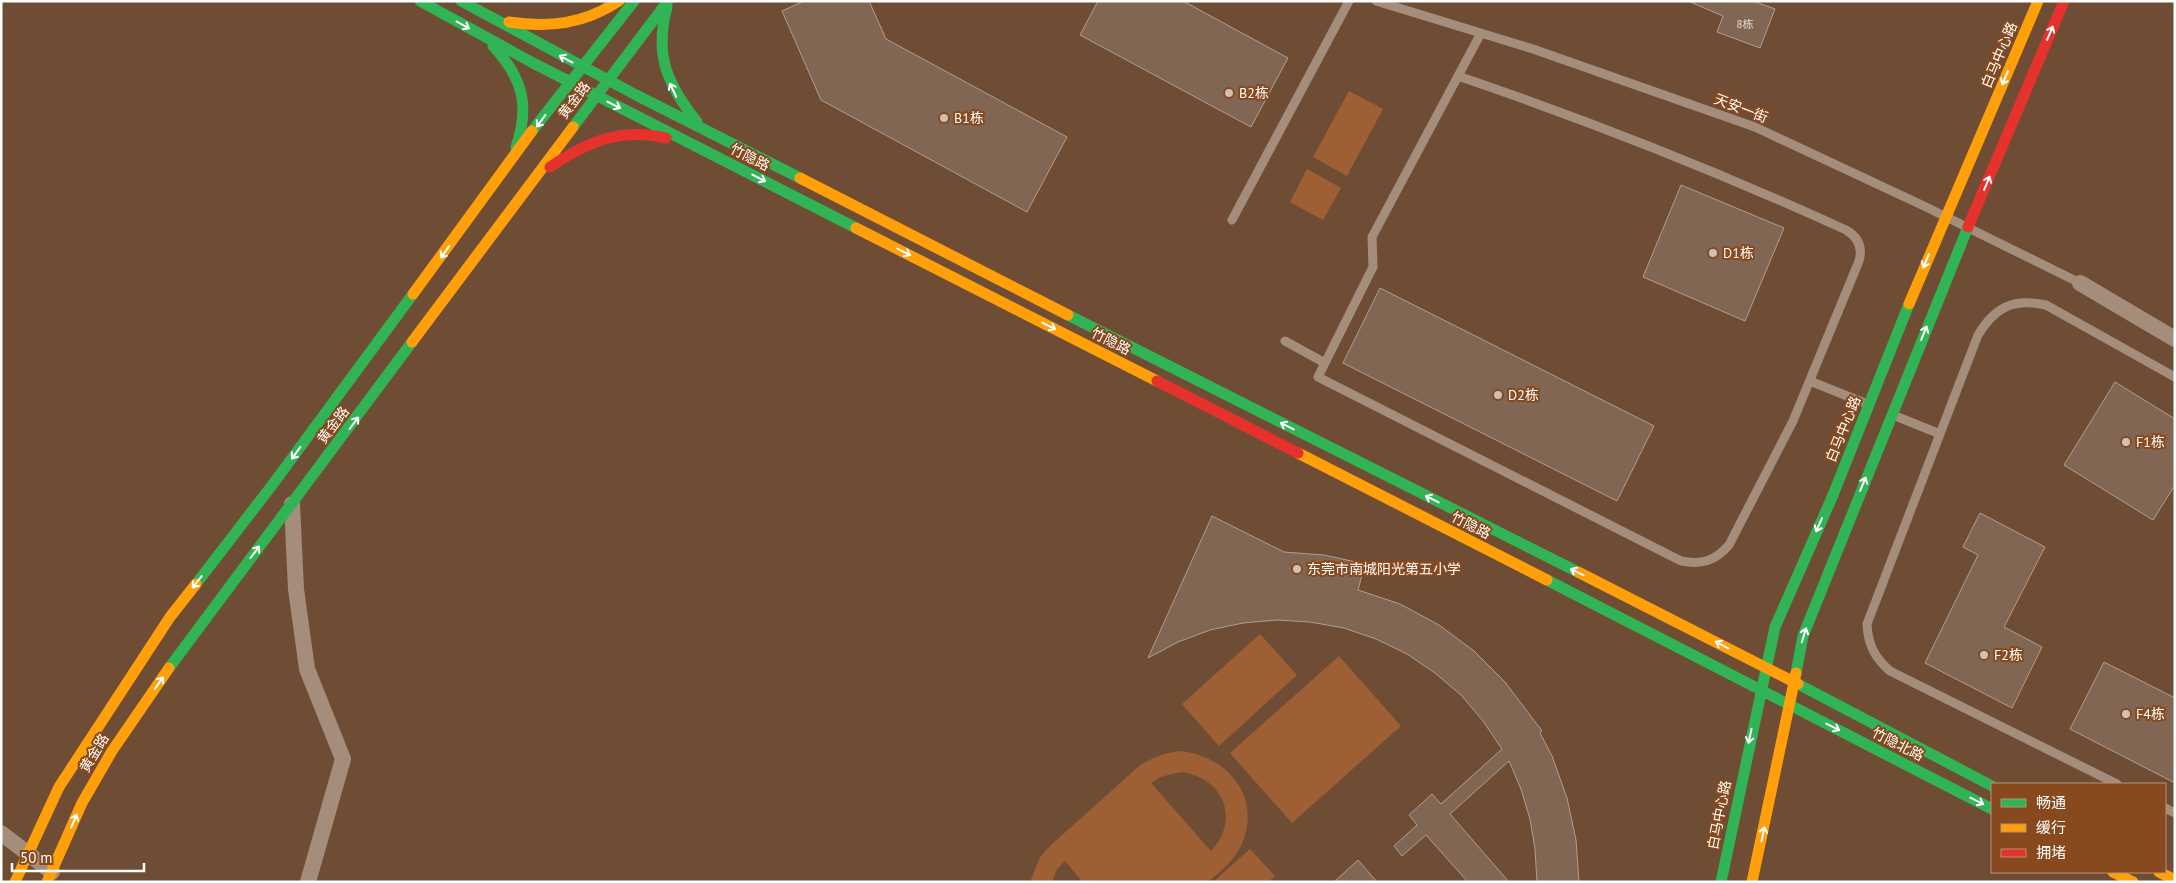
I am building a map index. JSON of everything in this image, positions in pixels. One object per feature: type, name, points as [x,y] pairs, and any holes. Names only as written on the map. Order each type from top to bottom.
[{"type":"street","name":"竹隐路","points":[[420,1],[481,35],[689,143],[1790,704]]},
{"type":"street","name":"竹隐路","points":[[461,1],[582,67],[702,129],[1794,682]]},
{"type":"street","points":[[494,20],[537,27],[575,24],[619,1]]},
{"type":"street","name":"黄金路","points":[[15,882],[59,787],[170,617],[273,484],[513,158],[634,1]]},
{"type":"street","points":[[668,1],[661,24],[663,67],[678,99],[702,129]]},
{"type":"street","name":"黄金路","points":[[49,877],[82,803],[112,751],[190,638],[668,1]]},
{"type":"street","name":"白马中心路","points":[[1752,882],[1803,636],[1945,216],[2038,1]]},
{"type":"street","name":"白马中心路","points":[[1721,882],[1760,689],[1775,628],[1833,495],[1880,410],[1968,228],[2064,1]]},
{"type":"street","points":[[481,35],[505,58],[519,81],[524,117],[513,158]]},
{"type":"street","points":[[534,178],[573,151],[608,138],[640,133],[689,143]]},
{"type":"street","points":[[2080,283],[2175,339]]},
{"type":"street","points":[[292,504],[296,589],[307,669],[343,759],[308,882]]},
{"type":"street","name":"竹隐北路","points":[[1794,682],[1991,785]]},
{"type":"street","name":"竹隐北路","points":[[1790,704],[1991,808]]},
{"type":"street","points":[[1,833],[28,854],[49,877]]},
{"type":"street","points":[[2115,873],[2132,882]]},
{"type":"street","points":[[2161,873],[2175,880]]},
{"type":"lane","points":[[1232,220],[1349,1]]},
{"type":"lane","name":"天安一街","points":[[1376,1],[1481,33],[1662,93],[1755,127],[1945,216],[2080,283]]},
{"type":"lane","points":[[1458,76],[1610,131],[1704,168],[1853,234],[1860,246],[1859,261],[1793,421],[1729,545],[1720,555],[1708,561],[1694,563],[1681,561],[1318,377],[1373,267],[1372,237],[1458,76],[1481,33]]},
{"type":"lane","points":[[2115,783],[1890,671],[1875,655],[1870,646],[1867,624],[1978,335],[1992,316],[2013,303],[2030,301],[2046,304],[2175,377]]},
{"type":"lane","points":[[1285,341],[1325,363]]},
{"type":"lane","points":[[1810,381],[1940,434]]},
{"type":"shaded area","points":[[1349,91],[1383,109],[1347,176],[1313,157]]},
{"type":"shaded area","points":[[1307,169],[1341,188],[1323,220],[1290,202]]},
{"type":"shaded area","points":[[1260,634],[1297,675],[1219,746],[1182,704]]},
{"type":"shaded area","points":[[1339,656],[1401,726],[1292,823],[1230,753]]},
{"type":"shaded area","points":[[1181,751],[1197,754],[1225,769],[1243,793],[1247,808],[1247,824],[1243,841],[1233,858],[1219,873],[1208,882],[1083,882],[1065,861],[1057,869],[1052,882],[1030,882],[1040,857],[1050,846],[1138,767],[1153,758]],"holes":[[[1181,772],[1208,782],[1217,791],[1223,801],[1226,813],[1225,826],[1220,839],[1211,851],[1151,783],[1160,777]]]},
{"type":"shaded area","points":[[1250,849],[1275,876],[1268,882],[1213,882]]},
{"type":"building","name":"B1栋","points":[[804,1],[869,1],[886,39],[1067,137],[1027,212],[821,100],[782,11]]},
{"type":"building","name":"B2栋","points":[[1098,1],[1183,1],[1288,58],[1251,127],[1080,35]]},
{"type":"building","points":[[1688,1],[1753,1],[1775,9],[1760,48],[1717,32],[1723,16]]},
{"type":"building","name":"D1栋","points":[[1681,185],[1784,228],[1745,321],[1643,277]]},
{"type":"building","name":"D2栋","points":[[1380,288],[1654,426],[1617,501],[1343,363]]},
{"type":"building","name":"F1栋","points":[[2115,382],[2175,419],[2175,485],[2153,520],[2064,465]]},
{"type":"building","points":[[1980,513],[2045,547],[2004,627],[2042,647],[2012,708],[1925,663],[1978,555],[1963,547]]},
{"type":"building","points":[[1212,516],[1284,552],[1324,555],[1365,564],[1358,590],[1400,604],[1439,625],[1474,651],[1505,682],[1542,731],[1540,733],[1552,756],[1567,798],[1576,840],[1579,882],[1537,882],[1535,849],[1530,819],[1521,789],[1509,761],[1450,814],[1509,882],[1468,882],[1426,835],[1402,856],[1394,846],[1417,825],[1409,815],[1432,794],[1441,804],[1502,749],[1483,721],[1461,695],[1435,673],[1407,654],[1376,639],[1344,628],[1310,622],[1277,620],[1243,623],[1210,630],[1178,642],[1148,658]]},
{"type":"building","name":"F4栋","points":[[2104,662],[2175,698],[2175,783],[2070,729]]},
{"type":"building","points":[[1358,860],[1377,882],[1334,882]]},
{"type":"traffic: fast","points":[[420,1],[533,63],[856,228]]},
{"type":"traffic: fast","points":[[461,1],[636,95],[800,178]]},
{"type":"traffic: fast","points":[[532,131],[634,1]]},
{"type":"traffic: fast","points":[[573,127],[668,1]]},
{"type":"traffic: fast","points":[[667,7],[662,40],[666,68],[678,95],[697,122]]},
{"type":"traffic: fast","points":[[493,46],[511,70],[521,93],[523,118],[516,147]]},
{"type":"traffic: fast","points":[[1796,673],[1803,636],[1968,227]]},
{"type":"traffic: fast","points":[[196,584],[273,484],[413,294]]},
{"type":"traffic: fast","points":[[1721,882],[1775,627],[1833,495],[1909,304]]},
{"type":"traffic: fast","points":[[1068,315],[1578,572]]},
{"type":"traffic: fast","points":[[169,668],[412,342]]},
{"type":"traffic: fast","points":[[1547,580],[1991,808]]},
{"type":"traffic: fast","points":[[1798,684],[1991,785]]},
{"type":"traffic: slow","points":[[509,22],[524,24],[566,22],[593,15],[619,1]]},
{"type":"traffic: slow","points":[[1909,304],[2038,1]]},
{"type":"traffic: slow","points":[[412,342],[573,127]]},
{"type":"traffic: slow","points":[[413,294],[532,131]]},
{"type":"traffic: slow","points":[[800,178],[1068,315]]},
{"type":"traffic: slow","points":[[856,228],[1157,381]]},
{"type":"traffic: slow","points":[[1298,453],[1547,580]]},
{"type":"traffic: slow","points":[[1578,572],[1798,684]]},
{"type":"traffic: slow","points":[[15,882],[59,787],[170,617],[196,584]]},
{"type":"traffic: slow","points":[[47,882],[82,803],[112,751],[169,668]]},
{"type":"traffic: slow","points":[[1752,882],[1796,673]]},
{"type":"traffic: slow","points":[[2115,873],[2133,882]]},
{"type":"traffic: slow","points":[[2161,873],[2175,880]]},
{"type":"traffic: jam","points":[[1968,227],[2064,1]]},
{"type":"traffic: jam","points":[[550,167],[577,150],[605,139],[634,134],[666,138]]},
{"type":"traffic: jam","points":[[1157,381],[1298,453]]},
{"type":"place","name":"B2栋","points":[[1229,93]]},
{"type":"place","name":"B1栋","points":[[944,118]]},
{"type":"place","name":"D1栋","points":[[1713,253]]},
{"type":"place","name":"D2栋","points":[[1498,395]]},
{"type":"place","name":"F1栋","points":[[2126,442]]},
{"type":"place","name":"东莞市南城阳光第五小学","points":[[1297,569]]},
{"type":"place","name":"F2栋","points":[[1984,655]]},
{"type":"place","name":"F4栋","points":[[2126,714]]}]
